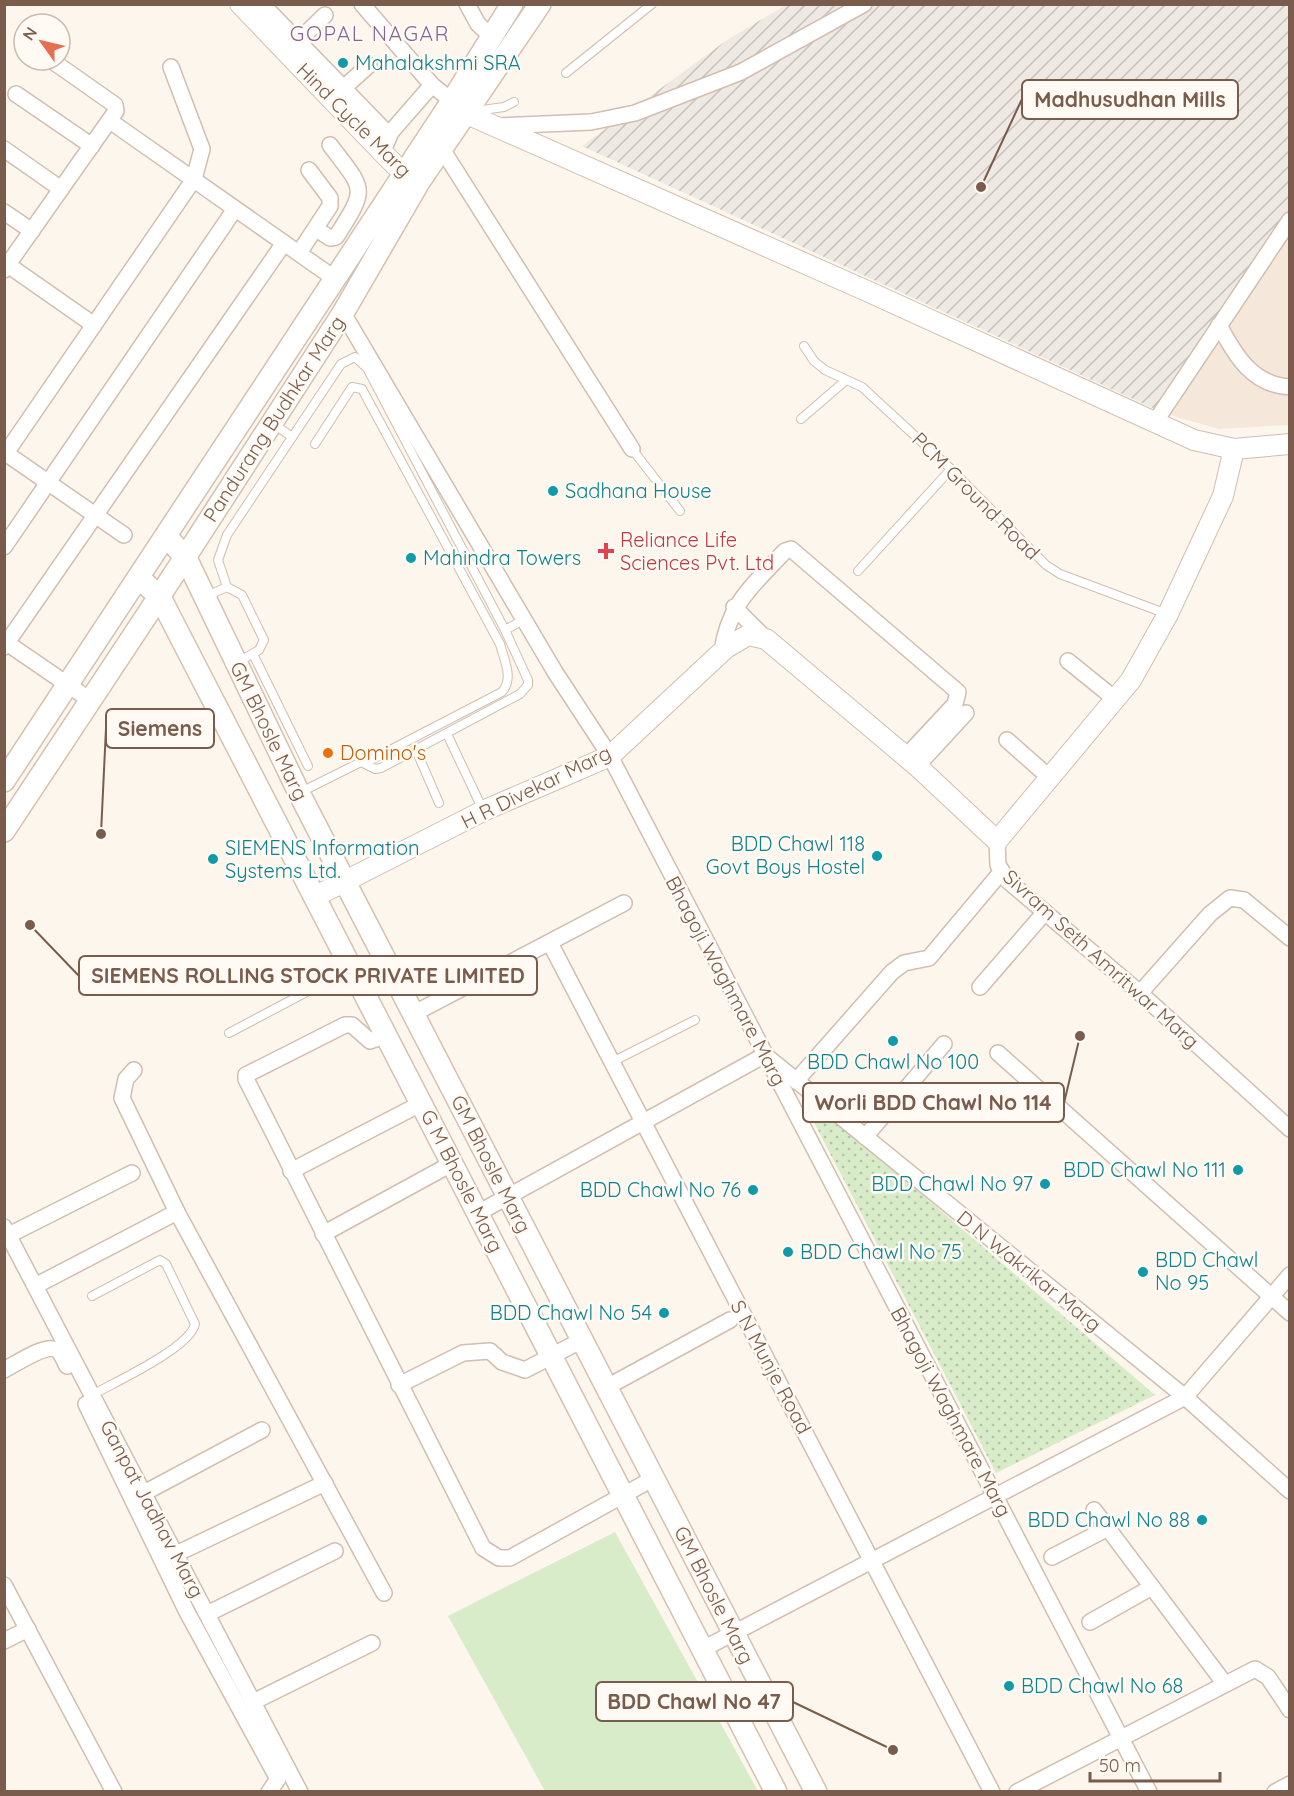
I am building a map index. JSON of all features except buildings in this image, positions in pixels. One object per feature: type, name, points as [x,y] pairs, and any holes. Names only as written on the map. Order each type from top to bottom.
[{"type":"main road","name":"Pandurang Budhkar Marg","points":[[4,831],[186,558],[343,313],[412,178],[442,149],[492,37],[512,4]]},
{"type":"main road","name":"Pandurang Budhkar Marg","points":[[4,781],[334,278],[412,178],[459,107],[540,4]]},
{"type":"main road","name":"GM Bhosle Marg","points":[[166,537],[186,558],[204,597],[245,658],[299,793],[816,1791]]},
{"type":"main road","name":"G M Bhosle Marg","points":[[139,578],[160,597],[776,1791]]},
{"type":"street","name":"Hind Cycle Marg","points":[[240,4],[292,47],[386,144],[412,178]]},
{"type":"street","points":[[262,4],[292,47],[325,15]]},
{"type":"street","points":[[362,4],[432,85],[459,107],[497,126],[1194,440],[1234,448],[1290,444]]},
{"type":"street","points":[[467,4],[478,24],[492,37]]},
{"type":"street","points":[[497,126],[591,122],[635,113],[741,72],[864,4]]},
{"type":"street","points":[[337,93],[369,65]]},
{"type":"street","points":[[124,535],[5,454],[194,179],[201,149],[171,67]]},
{"type":"street","points":[[68,72],[115,105],[116,111],[6,268],[94,325]]},
{"type":"street","points":[[386,144],[432,85]]},
{"type":"street","points":[[16,94],[92,146]]},
{"type":"street","points":[[110,121],[334,278]]},
{"type":"street","points":[[316,229],[330,238],[336,237],[360,195],[357,181],[330,145]]},
{"type":"street","points":[[4,148],[61,189]]},
{"type":"street","points":[[442,149],[632,449]]},
{"type":"street","points":[[299,253],[316,229],[330,202],[309,170]]},
{"type":"street","points":[[4,546],[235,209]]},
{"type":"street","points":[[4,212],[32,231]]},
{"type":"street","points":[[1155,422],[1290,220]]},
{"type":"street","points":[[90,700],[5,644],[284,243]]},
{"type":"street","name":"Bhagoji Waghmare Marg","points":[[343,313],[525,619],[610,756],[1149,1791]]},
{"type":"street","points":[[1219,325],[1239,362],[1268,381],[1290,387]]},
{"type":"street","points":[[734,607],[766,639],[915,758],[997,841],[1131,680],[1168,614],[1223,496],[1234,448]]},
{"type":"street","points":[[722,652],[728,621],[734,607],[785,551],[791,549],[797,552],[958,692],[956,704],[915,758]]},
{"type":"street","name":"H R Divekar Marg","points":[[316,896],[483,811],[610,756],[722,652],[748,635],[766,639]]},
{"type":"street","points":[[1068,661],[1115,699]]},
{"type":"street","points":[[915,758],[966,713]]},
{"type":"street","points":[[1008,740],[1050,778]]},
{"type":"street","name":"Sivram Seth Amritwar Marg","points":[[997,841],[998,865],[1007,880],[1140,993],[1290,1129]]},
{"type":"street","points":[[796,1081],[892,972],[904,963],[929,958],[1002,871]]},
{"type":"street","points":[[1140,993],[1210,914],[1230,898],[1244,900],[1290,939]]},
{"type":"street","points":[[413,1014],[624,903]]},
{"type":"street","points":[[980,987],[1045,912]]},
{"type":"street","name":"S N Munje Road","points":[[550,943],[992,1791]]},
{"type":"street","points":[[387,1035],[370,1041],[352,1025],[345,1025],[246,1075],[291,1171],[483,1548],[499,1558],[510,1558],[622,1493],[654,1478]]},
{"type":"street","points":[[865,1137],[944,1044]]},
{"type":"street","points":[[998,1053],[1290,1313]]},
{"type":"street","points":[[478,1213],[765,1056]]},
{"type":"street","name":"D N Wakrikar Marg","points":[[765,1056],[1185,1397],[1290,1491]]},
{"type":"street","points":[[134,1070],[126,1078],[122,1098],[177,1212],[384,1593]]},
{"type":"street","points":[[291,1171],[422,1103]]},
{"type":"street","points":[[323,1234],[453,1163]]},
{"type":"street","points":[[7,1231],[132,1173]]},
{"type":"street","points":[[35,1286],[177,1212]]},
{"type":"street","name":"Ganpat Jadhav Marg","points":[[7,1231],[300,1791]]},
{"type":"street","points":[[703,1649],[1185,1397],[1290,1275]]},
{"type":"street","points":[[607,1387],[730,1320]]},
{"type":"street","points":[[399,1385],[463,1353],[490,1351],[502,1362],[525,1371],[582,1340]]},
{"type":"street","points":[[4,1370],[45,1348],[55,1348],[60,1352],[187,1612],[278,1779],[269,1791]]},
{"type":"street","points":[[144,1493],[262,1430]]},
{"type":"street","points":[[176,1554],[325,1483]]},
{"type":"street","points":[[1094,1510],[1226,1684]]},
{"type":"street","points":[[1052,1557],[1108,1528]]},
{"type":"street","points":[[207,1614],[335,1551]]},
{"type":"street","points":[[4,1585],[114,1791]]},
{"type":"street","points":[[1089,1622],[1152,1587]]},
{"type":"street","points":[[4,1641],[28,1629]]},
{"type":"street","points":[[253,1702],[372,1643]]},
{"type":"street","points":[[1017,1791],[1255,1669],[1263,1671],[1290,1710]]},
{"type":"street","points":[[1275,1791],[1290,1784]]},
{"type":"lane","points":[[566,74],[652,4]]},
{"type":"lane","points":[[459,107],[504,107],[514,102]]},
{"type":"lane","name":"PCM Ground Road","points":[[804,346],[814,361],[845,381],[862,387],[951,469],[1046,565],[1060,574],[1168,614]]},
{"type":"lane","points":[[308,766],[245,658],[263,646],[264,640],[242,595],[227,587],[218,560],[222,543],[341,364],[355,357],[360,360],[505,630],[528,685],[520,694],[381,768],[375,769],[365,763]]},
{"type":"lane","points":[[801,419],[845,381]]},
{"type":"lane","points":[[299,793],[361,762],[365,763],[502,692],[508,681],[508,671],[500,645],[362,389],[352,387],[315,444]]},
{"type":"lane","points":[[272,423],[292,437]]},
{"type":"lane","points":[[632,449],[680,511]]},
{"type":"lane","points":[[858,571],[951,469]]},
{"type":"lane","points":[[454,534],[469,525]]},
{"type":"lane","points":[[204,597],[227,587]]},
{"type":"lane","points":[[505,630],[525,619]]},
{"type":"lane","points":[[447,734],[483,811]]},
{"type":"lane","points":[[416,750],[439,803]]},
{"type":"lane","points":[[230,1032],[352,968]]},
{"type":"lane","points":[[612,1062],[695,1020]]},
{"type":"lane","points":[[92,1296],[160,1260],[166,1264],[195,1324],[194,1331],[181,1344],[92,1395]]},
{"type":"shaded area","points":[[786,5],[1289,5],[1289,228],[1166,414],[582,146],[727,40]]},
{"type":"shaded area","points":[[1289,228],[1289,425],[1219,429],[1166,414]]},
{"type":"green space","points":[[809,1102],[817,1104],[1155,1395],[996,1473],[807,1109]]},
{"type":"green space","points":[[615,1532],[758,1791],[545,1791],[448,1616]]},
{"type":"place","name":"Mahalakshmi SRA","points":[[343,63]]},
{"type":"place","name":"Madhusudhan Mills","points":[[981,187]]},
{"type":"place","name":"Sadhana House","points":[[553,491]]},
{"type":"place","name":"Reliance Life Sciences Pvt. Ltd","points":[[606,551]]},
{"type":"place","name":"Mahindra Towers","points":[[411,558]]},
{"type":"place","name":"Domino's","points":[[328,753]]},
{"type":"place","name":"Siemens","points":[[101,834]]},
{"type":"place","name":"BDD Chawl 118 Govt Boys Hostel","points":[[877,856]]},
{"type":"place","name":"SIEMENS Information Systems Ltd.","points":[[213,859]]},
{"type":"place","name":"SIEMENS ROLLING STOCK PRIVATE LIMITED","points":[[30,925]]},
{"type":"place","name":"Worli BDD Chawl No 114","points":[[1080,1036]]},
{"type":"place","name":"BDD Chawl No 100","points":[[893,1041]]},
{"type":"place","name":"BDD Chawl No 111","points":[[1238,1170]]},
{"type":"place","name":"BDD Chawl No 97","points":[[1045,1184]]},
{"type":"place","name":"BDD Chawl No 76","points":[[753,1190]]},
{"type":"place","name":"BDD Chawl No 75","points":[[788,1252]]},
{"type":"place","name":"BDD Chawl No 95","points":[[1143,1272]]},
{"type":"place","name":"BDD Chawl No 54","points":[[664,1313]]},
{"type":"place","name":"BDD Chawl No 88","points":[[1202,1520]]},
{"type":"place","name":"BDD Chawl No 68","points":[[1009,1686]]},
{"type":"place","name":"BDD Chawl No 47","points":[[893,1750]]},
{"type":"district","name":"GOPAL NAGAR","points":[[370,34]]}]
